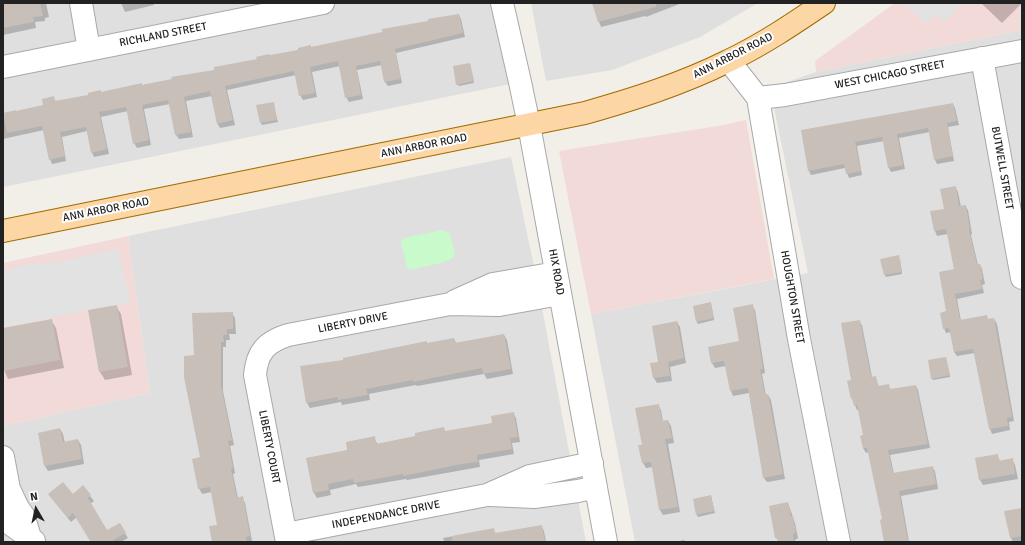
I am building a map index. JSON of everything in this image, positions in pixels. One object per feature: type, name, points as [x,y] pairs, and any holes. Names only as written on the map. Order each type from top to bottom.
[{"type":"main road","name":"ANN ARBOR ROAD","points":[[3,231],[585,113],[673,85],[729,61],[777,34],[824,3]]},
{"type":"street","points":[[81,3],[90,50]]},
{"type":"street","name":"RICHLAND STREET","points":[[3,67],[90,50],[288,6],[323,3]]},
{"type":"street","name":"HIX ROAD","points":[[502,3],[529,124],[606,542]]},
{"type":"street","name":"WEST CHICAGO STREET","points":[[758,98],[785,95],[1022,51]]},
{"type":"street","name":"BUTWELL STREET","points":[[982,58],[1022,278]]},
{"type":"street","name":"HOUGHTON STREET","points":[[729,61],[758,98],[799,339],[839,542]]},
{"type":"street","points":[[450,304],[493,284],[556,273]]},
{"type":"street","points":[[450,304],[499,305],[560,294]]},
{"type":"street","name":"LIBERTY DRIVE","points":[[261,353],[276,339],[450,304]]},
{"type":"street","name":"LIBERTY COURT","points":[[261,353],[256,363],[255,375],[286,538]]},
{"type":"street","points":[[3,457],[9,489],[23,515],[30,540]]},
{"type":"street","points":[[487,495],[530,476],[592,463]]},
{"type":"street","points":[[487,495],[534,497],[596,487]]},
{"type":"street","name":"INDEPENDANCE DRIVE","points":[[286,538],[487,495]]},
{"type":"street","points":[[3,514],[9,523],[30,540]]},
{"type":"shaded area","points":[[3,3],[505,3],[520,82],[3,187]]},
{"type":"shaded area","points":[[531,3],[758,3],[700,37],[612,70],[546,81]]},
{"type":"shaded area","points":[[895,3],[1022,3],[1022,30],[816,72],[815,61]]},
{"type":"shaded area","points":[[963,3],[945,22],[936,14],[926,23],[904,4]]},
{"type":"shaded area","points":[[1022,30],[1022,542],[635,542],[591,314],[808,273],[770,88],[816,72]]},
{"type":"shaded area","points":[[746,120],[774,279],[591,314],[559,151],[724,125]]},
{"type":"shaded area","points":[[511,157],[536,276],[586,542],[3,542],[3,426],[150,393],[128,236]]},
{"type":"shaded area","points":[[128,236],[150,393],[3,426],[3,263]]},
{"type":"shaded area","points":[[118,249],[130,302],[3,327],[3,271],[30,264],[54,263]]},
{"type":"green space","points":[[443,230],[450,234],[455,254],[453,258],[441,263],[409,270],[401,243],[403,238]]},
{"type":"building","points":[[3,3],[40,3],[43,16],[33,17],[34,22],[3,28]]},
{"type":"building","points":[[592,3],[656,3],[656,7],[598,22]]},
{"type":"building","points":[[459,14],[463,33],[395,49],[401,79],[384,82],[380,61],[356,66],[361,95],[345,98],[338,61],[310,67],[315,93],[299,96],[294,71],[225,86],[233,120],[217,124],[210,91],[184,97],[191,132],[175,135],[168,100],[142,105],[149,140],[133,144],[126,107],[99,112],[107,149],[91,153],[86,127],[60,132],[65,156],[49,160],[42,126],[7,133],[3,113],[43,105],[42,99],[54,96],[55,101],[88,95],[88,93],[101,90],[101,92],[142,83],[142,85],[172,79],[171,77],[214,70],[214,67],[257,59],[256,57],[269,54],[298,50],[298,48],[311,45],[311,47],[382,32],[382,29]]},
{"type":"building","points":[[470,63],[474,81],[456,85],[453,66]]},
{"type":"building","points":[[274,102],[277,120],[260,123],[256,105]]},
{"type":"building","points":[[953,103],[957,121],[947,123],[953,156],[934,160],[928,128],[897,134],[903,165],[888,168],[882,137],[855,142],[861,171],[846,174],[844,164],[808,171],[801,130]]},
{"type":"building","points":[[956,186],[959,206],[966,205],[969,230],[977,264],[980,264],[983,279],[980,280],[982,289],[955,294],[960,320],[987,315],[988,319],[994,318],[1012,417],[1007,418],[1008,426],[989,429],[973,349],[954,352],[949,328],[943,329],[940,313],[946,311],[939,272],[954,269],[946,229],[934,231],[930,211],[944,209],[940,189]]},
{"type":"building","points":[[899,255],[902,272],[884,275],[880,259]]},
{"type":"building","points":[[711,302],[714,318],[696,322],[693,306]]},
{"type":"building","points":[[753,304],[763,369],[760,369],[765,395],[768,394],[783,474],[763,478],[748,388],[730,391],[724,361],[711,363],[708,347],[739,341],[733,308]]},
{"type":"building","points":[[117,305],[128,367],[99,372],[88,310]]},
{"type":"building","points":[[233,312],[233,329],[227,329],[227,335],[223,335],[224,342],[221,342],[221,385],[232,440],[228,441],[233,468],[231,469],[237,498],[243,496],[250,536],[246,537],[247,542],[212,542],[209,526],[217,525],[210,487],[198,489],[192,459],[200,457],[184,377],[184,356],[194,355],[192,313]]},
{"type":"building","points":[[52,319],[60,360],[3,371],[3,328]]},
{"type":"building","points":[[860,320],[871,377],[876,376],[878,386],[889,384],[890,389],[916,385],[928,444],[888,450],[893,473],[933,466],[936,484],[899,491],[908,542],[884,542],[880,520],[882,519],[867,448],[863,448],[860,436],[863,435],[857,405],[854,406],[852,398],[851,399],[847,381],[851,380],[841,323]]},
{"type":"building","points":[[677,321],[684,358],[668,362],[670,376],[653,378],[650,363],[658,362],[652,326]]},
{"type":"building","points":[[504,334],[511,369],[483,374],[482,368],[413,382],[413,380],[366,389],[368,395],[338,400],[338,397],[306,403],[300,366],[343,360],[343,358],[427,341],[427,343],[454,338],[455,343]]},
{"type":"building","points":[[946,357],[950,375],[931,379],[928,360]]},
{"type":"building","points":[[659,404],[662,421],[668,420],[672,438],[665,439],[678,507],[659,510],[651,462],[642,463],[638,445],[642,445],[635,408]]},
{"type":"building","points":[[514,412],[518,437],[510,438],[512,449],[477,455],[478,462],[403,476],[403,474],[354,483],[353,479],[328,484],[329,490],[313,493],[306,458],[347,450],[346,442],[375,436],[376,444],[415,436],[415,433],[444,427],[445,431],[492,423],[491,416]]},
{"type":"building","points":[[60,428],[63,442],[78,439],[82,459],[44,466],[38,433]]},
{"type":"building","points":[[998,454],[999,461],[1013,458],[1015,474],[979,480],[975,458]]},
{"type":"building","points":[[63,482],[73,494],[83,485],[91,495],[88,498],[107,530],[120,523],[126,533],[113,540],[115,542],[87,542],[90,541],[73,513],[68,518],[48,494]]},
{"type":"building","points":[[711,495],[714,511],[696,515],[693,499]]},
{"type":"building","points":[[788,502],[796,532],[793,535],[794,542],[778,542],[777,538],[775,538],[769,506]]},
{"type":"building","points":[[1022,508],[1022,536],[1010,538],[1004,511]]},
{"type":"building","points":[[542,525],[545,542],[452,542],[452,536],[494,528],[495,533]]}]
